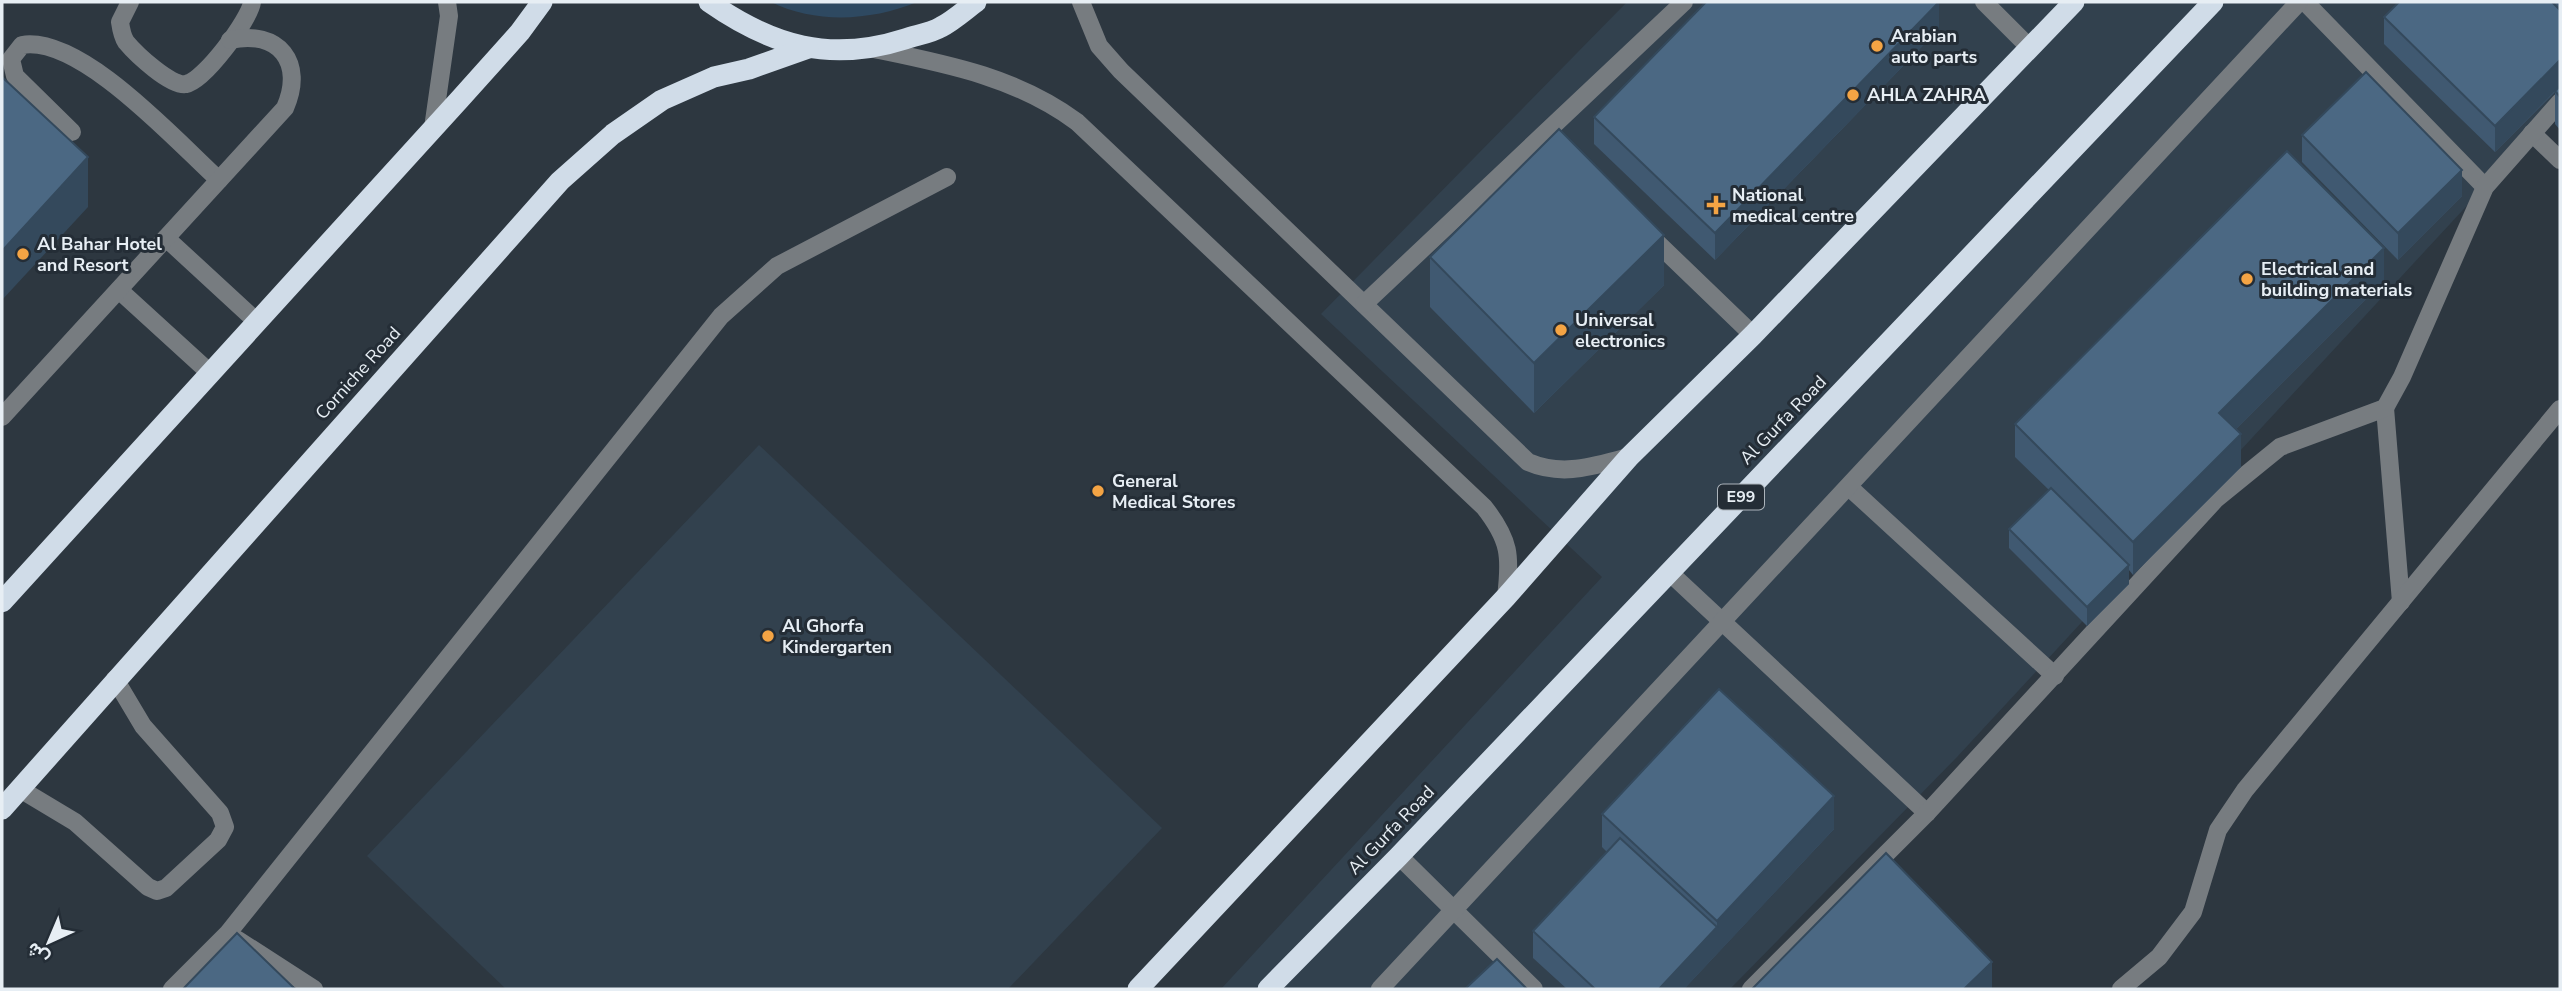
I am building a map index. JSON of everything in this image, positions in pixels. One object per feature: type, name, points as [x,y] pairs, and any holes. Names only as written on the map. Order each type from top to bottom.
[{"type":"highway","points":[[2,602],[520,32],[542,2]]},
{"type":"highway","points":[[709,2],[745,27],[808,48],[841,51],[874,49],[941,28],[976,2]]},
{"type":"highway","points":[[1138,989],[1506,597],[1629,457],[1753,335],[2074,2]]},
{"type":"highway","name":"Al Gurfa Road","points":[[1268,989],[1399,856],[2213,2]]},
{"type":"highway","name":"Corniche Road","points":[[2,809],[560,181],[613,134],[662,100],[714,77],[749,69],[808,48]]},
{"type":"street","points":[[131,2],[120,22],[127,42],[175,84],[192,82],[245,21],[252,2]]},
{"type":"street","points":[[433,128],[449,16],[447,2]]},
{"type":"street","points":[[1081,2],[1099,46],[1121,71],[1528,462],[1547,470],[1577,470],[1629,457]]},
{"type":"street","points":[[1364,304],[1549,140],[1684,2]]},
{"type":"street","points":[[1984,2],[2030,48]]},
{"type":"street","points":[[1380,989],[2299,2]]},
{"type":"street","points":[[2305,2],[2485,187]]},
{"type":"street","points":[[2,417],[285,108],[293,79],[291,66],[276,45],[251,35],[230,40]]},
{"type":"street","points":[[72,132],[15,76],[11,59],[22,45],[39,45],[60,51],[98,71],[219,180]]},
{"type":"street","points":[[874,49],[976,71],[1036,95],[1077,122],[1484,506],[1504,532],[1510,563],[1506,597]]},
{"type":"street","points":[[2400,602],[2385,408],[2402,377],[2485,187],[2560,102]]},
{"type":"street","points":[[2532,133],[2560,160]]},
{"type":"street","points":[[172,989],[228,933],[721,316],[777,266],[947,177]]},
{"type":"street","points":[[1634,221],[1753,335]]},
{"type":"street","points":[[166,238],[257,322]]},
{"type":"street","points":[[119,290],[210,373]]},
{"type":"street","points":[[1751,989],[1927,813],[2216,499],[2280,447],[2385,408]]},
{"type":"street","points":[[2121,989],[2159,957],[2193,912],[2218,830],[2245,790],[2560,409]]},
{"type":"street","points":[[1849,487],[2055,676]]},
{"type":"street","points":[[1670,572],[1927,813]]},
{"type":"street","points":[[20,789],[75,822],[148,887],[157,891],[166,888],[218,839],[225,827],[220,813],[143,726],[115,679]]},
{"type":"street","points":[[1399,856],[1534,989]]},
{"type":"street","points":[[228,933],[314,989]]},
{"type":"shaded area","points":[[771,2],[917,2],[881,13],[825,17],[788,9]]},
{"type":"shaded area","points":[[1627,2],[2560,2],[2560,105],[1957,757],[1730,989],[1221,989],[1602,577],[1321,314]]},
{"type":"shaded area","name":"Al Ghorfa Kindergarten","points":[[759,445],[1162,828],[1008,989],[506,989],[367,856]]},
{"type":"building","points":[[1706,2],[1939,2],[1715,233],[1594,117]]},
{"type":"building","points":[[2399,2],[2552,2],[2560,10],[2560,60],[2495,126],[2384,17]]},
{"type":"building","points":[[2366,72],[2462,170],[2398,233],[2302,135]]},
{"type":"building","points":[[2,77],[88,157],[2,251]]},
{"type":"building","points":[[1559,129],[1664,235],[1534,363],[1430,257]]},
{"type":"building","points":[[2287,151],[2384,248],[2219,413],[2241,434],[2133,542],[2015,424]]},
{"type":"building","points":[[2051,488],[2129,565],[2087,607],[2009,529]]},
{"type":"building","points":[[1719,689],[1834,796],[1717,921],[1602,814]]},
{"type":"building","points":[[1620,838],[1717,927],[1659,989],[1595,989],[1533,931]]},
{"type":"building","points":[[1886,853],[1992,962],[1964,989],[1752,989]]},
{"type":"building","points":[[237,933],[295,989],[183,989]]},
{"type":"building","points":[[1497,959],[1527,989],[1465,989]]},
{"type":"place","name":"Arabian auto parts","points":[[1877,46]]},
{"type":"place","name":"AHLA ZAHRA","points":[[1853,95]]},
{"type":"place","name":"National medical centre","points":[[1716,205]]},
{"type":"place","name":"Al Bahar Hotel and Resort","points":[[23,254]]},
{"type":"place","name":"Electrical and building materials","points":[[2247,279]]},
{"type":"place","name":"Universal electronics","points":[[1561,330]]},
{"type":"place","name":"General Medical Stores","points":[[1098,491]]},
{"type":"place","name":"Al Ghorfa Kindergarten","points":[[768,636]]}]
